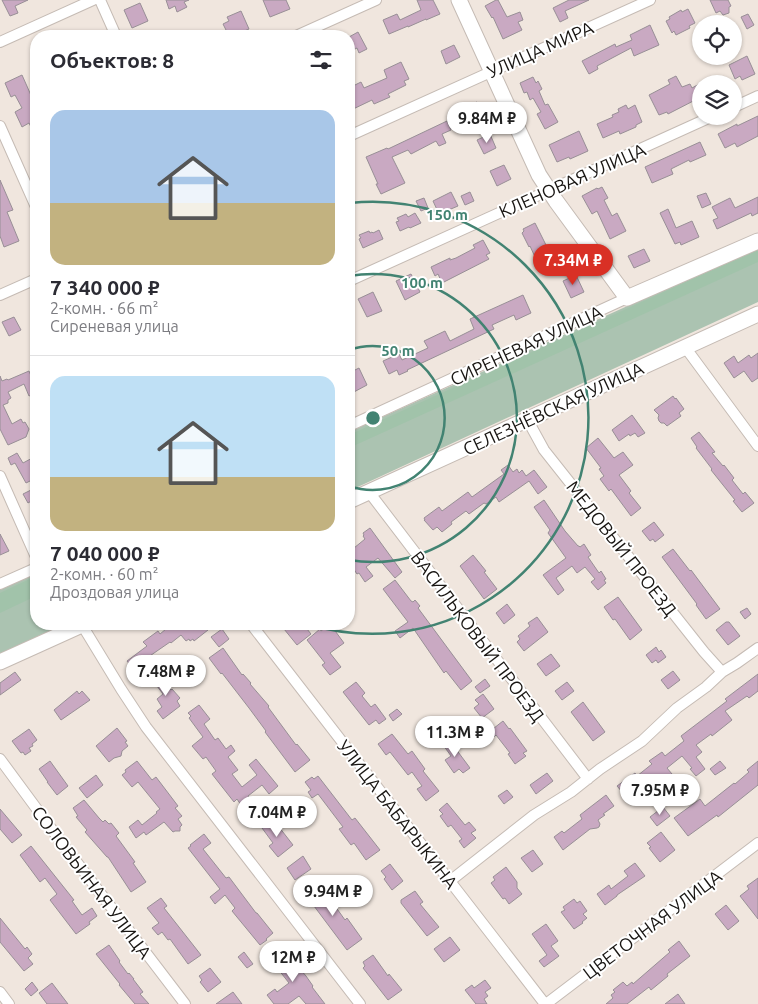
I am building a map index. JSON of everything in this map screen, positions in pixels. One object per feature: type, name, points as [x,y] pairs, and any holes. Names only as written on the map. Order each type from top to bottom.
[{"type":"street","points":[[0,42],[92,0]]},
{"type":"street","points":[[100,0],[113,30]]},
{"type":"street","points":[[309,30],[376,0]]},
{"type":"street","points":[[459,0],[539,175],[628,298]]},
{"type":"street","name":"УЛИЦА МИРА","points":[[355,133],[650,0]]},
{"type":"street","points":[[742,103],[758,96]]},
{"type":"street","name":"КЛЕНОВАЯ УЛИЦА","points":[[355,278],[693,125]]},
{"type":"street","points":[[0,126],[30,194]]},
{"type":"street","name":"СИРЕНЕВАЯ УЛИЦА","points":[[355,423],[628,298],[758,241]]},
{"type":"street","points":[[0,295],[30,282]]},
{"type":"street","name":"СЕЛЕЗНЁВСКАЯ УЛИЦА","points":[[355,498],[758,314]]},
{"type":"street","points":[[685,347],[758,446]]},
{"type":"street","name":"МЕДОВЫЙ ПРОЕЗД","points":[[527,419],[544,450],[704,652],[722,672]]},
{"type":"street","points":[[0,476],[30,544]]},
{"type":"street","name":"ВАСИЛЬКОВЫЙ ПРОЕЗД","points":[[369,492],[588,779]]},
{"type":"street","points":[[0,584],[30,571]]},
{"type":"street","points":[[0,662],[70,630]]},
{"type":"street","points":[[86,630],[116,681],[146,726],[360,1004]]},
{"type":"street","name":"УЛИЦА БАБАРЫКИНА","points":[[256,630],[546,1004]]},
{"type":"street","points":[[450,881],[534,815],[571,792],[600,769],[642,741],[677,708],[706,687],[722,672],[758,648]]},
{"type":"street","name":"СОЛОВЬИНАЯ УЛИЦА","points":[[0,759],[185,1004]]},
{"type":"street","name":"ЦВЕТОЧНАЯ УЛИЦА","points":[[546,1004],[758,843]]},
{"type":"street","points":[[0,992],[9,1004]]},
{"type":"green space","points":[[758,247],[758,302],[355,488],[355,429]]},
{"type":"green space","points":[[758,249],[758,262],[355,445],[355,432]]},
{"type":"green space","points":[[30,576],[30,630],[51,630],[0,654],[0,590]]},
{"type":"green space","points":[[30,579],[30,599],[0,613],[0,593]]},
{"type":"building","points":[[2,0],[28,0],[15,6],[18,13],[10,16]]},
{"type":"building","points":[[166,0],[189,0],[184,2],[187,7],[177,12],[175,6],[169,9]]},
{"type":"building","points":[[263,0],[286,0],[290,9],[270,17]]},
{"type":"building","points":[[417,0],[433,0],[440,14],[389,34],[383,20],[397,14],[400,20],[421,10]]},
{"type":"building","points":[[498,0],[507,17],[520,12],[523,20],[518,22],[522,30],[503,39],[493,17],[485,6]]},
{"type":"building","points":[[569,0],[589,0],[565,11],[568,18],[560,22],[553,8]]},
{"type":"building","points":[[710,0],[728,0],[731,6],[729,7],[729,13],[723,15],[720,11],[716,13]]},
{"type":"building","points":[[140,3],[148,21],[132,28],[124,10]]},
{"type":"building","points":[[688,9],[692,17],[692,24],[689,26],[690,28],[676,35],[674,31],[672,33],[666,21],[681,10],[682,12]]},
{"type":"building","points":[[241,11],[249,29],[226,30],[223,24],[229,21],[227,17]]},
{"type":"building","points":[[748,14],[754,25],[747,29],[742,17]]},
{"type":"building","points":[[650,25],[659,45],[634,56],[631,48],[597,66],[598,69],[589,74],[582,61],[615,44],[616,47],[632,40],[630,35]]},
{"type":"building","points":[[358,32],[367,49],[359,53],[357,48],[355,49],[355,34]]},
{"type":"building","points":[[454,45],[460,57],[446,64],[441,51]]},
{"type":"building","points":[[747,56],[755,74],[742,80],[742,75],[733,75],[729,65],[742,65],[742,58]]},
{"type":"building","points":[[401,62],[409,79],[404,81],[406,85],[388,94],[390,97],[374,104],[372,100],[355,108],[355,85],[361,82],[364,88],[387,78],[384,70]]},
{"type":"building","points":[[22,75],[30,93],[30,125],[29,123],[22,127],[15,112],[22,108],[15,95],[11,97],[5,83]]},
{"type":"building","points":[[676,76],[682,87],[690,84],[692,88],[692,102],[668,114],[667,112],[659,115],[649,95],[670,84],[668,80]]},
{"type":"building","points":[[533,77],[536,83],[538,81],[542,89],[539,91],[545,105],[548,104],[558,122],[545,129],[537,114],[541,112],[533,98],[530,100],[527,92],[524,93],[520,83]]},
{"type":"building","points":[[477,102],[483,118],[468,124],[461,109]]},
{"type":"building","points":[[626,105],[628,109],[635,105],[642,122],[636,125],[636,127],[620,134],[619,131],[603,138],[597,124],[613,117],[612,115],[619,112],[618,109]]},
{"type":"building","points":[[758,116],[758,136],[737,147],[735,143],[725,148],[718,134]]},
{"type":"building","points":[[447,121],[451,130],[442,134],[446,143],[439,146],[436,141],[411,154],[408,150],[392,157],[405,183],[381,194],[366,157],[388,149]]},
{"type":"building","points":[[579,131],[588,151],[570,159],[569,157],[557,162],[549,145]]},
{"type":"building","points":[[490,134],[496,148],[484,154],[477,140]]},
{"type":"building","points":[[700,142],[706,155],[690,162],[689,160],[671,169],[673,174],[652,183],[645,167]]},
{"type":"building","points":[[504,165],[511,179],[497,186],[490,171]]},
{"type":"building","points":[[0,180],[13,210],[7,212],[19,241],[4,247],[0,236]]},
{"type":"building","points":[[602,187],[608,198],[604,200],[612,216],[617,213],[626,231],[610,239],[597,211],[592,214],[582,196]]},
{"type":"building","points":[[451,192],[458,206],[439,214],[433,201]]},
{"type":"building","points":[[470,192],[474,201],[465,205],[461,196]]},
{"type":"building","points":[[706,193],[711,204],[702,208],[697,196]]},
{"type":"building","points":[[758,197],[758,213],[752,216],[751,213],[717,229],[713,220],[718,218],[712,207],[730,198],[735,208]]},
{"type":"building","points":[[424,198],[428,208],[421,211],[416,201]]},
{"type":"building","points":[[668,209],[676,228],[692,221],[699,237],[681,245],[680,242],[675,244],[660,213]]},
{"type":"building","points":[[415,213],[421,223],[400,231],[396,222],[399,221],[397,218],[406,214],[408,217]]},
{"type":"building","points":[[535,223],[548,249],[553,247],[558,259],[540,268],[522,233],[523,229]]},
{"type":"building","points":[[379,230],[383,239],[363,248],[359,235]]},
{"type":"building","points":[[483,240],[490,253],[486,255],[489,259],[442,283],[438,274],[435,276],[431,267],[450,258],[450,260],[456,258],[475,248],[473,245]]},
{"type":"building","points":[[644,249],[650,261],[634,268],[628,256]]},
{"type":"building","points":[[411,274],[420,292],[405,300],[396,281]]},
{"type":"building","points":[[576,275],[584,292],[571,298],[563,281]]},
{"type":"building","points":[[373,292],[382,311],[367,317],[358,299]]},
{"type":"building","points":[[523,295],[531,313],[516,320],[514,315],[492,325],[494,329],[408,371],[399,375],[397,370],[389,374],[383,361],[399,354],[402,360],[428,348],[424,341],[445,331],[450,341],[474,329],[470,319]]},
{"type":"building","points":[[14,317],[21,330],[9,336],[2,322]]},
{"type":"building","points":[[758,353],[758,378],[752,382],[744,371],[734,378],[724,363],[734,356],[738,363],[749,355],[751,358]]},
{"type":"building","points":[[359,368],[367,385],[355,391],[355,370]]},
{"type":"building","points":[[29,371],[30,373],[30,396],[24,384],[8,392],[11,398],[8,400],[8,403],[3,405],[12,424],[21,419],[29,429],[26,437],[8,445],[0,429],[0,376],[2,381]]},
{"type":"building","points":[[673,396],[684,409],[679,413],[681,416],[667,426],[659,421],[659,415],[654,410]]},
{"type":"building","points":[[632,415],[645,433],[638,437],[635,433],[630,436],[629,434],[619,441],[612,430]]},
{"type":"building","points":[[699,432],[715,452],[712,453],[734,478],[732,480],[743,494],[745,492],[754,503],[742,512],[696,448],[691,438]]},
{"type":"building","points":[[598,438],[614,458],[623,452],[633,465],[619,475],[631,491],[629,493],[641,508],[631,516],[611,489],[609,491],[600,479],[604,476],[599,469],[601,468],[586,448]]},
{"type":"building","points":[[17,453],[23,463],[30,459],[30,481],[26,483],[15,463],[11,465],[8,458]]},
{"type":"building","points":[[508,465],[513,472],[517,469],[519,473],[522,470],[526,476],[534,470],[547,487],[538,494],[529,481],[499,502],[496,497],[469,514],[466,511],[451,522],[452,524],[442,532],[437,527],[433,530],[424,520],[424,518],[439,507],[442,511],[468,492],[472,497],[504,474],[501,470]]},
{"type":"building","points":[[30,490],[30,502],[28,503],[23,494]]},
{"type":"building","points":[[544,500],[565,531],[578,546],[580,547],[584,544],[591,555],[588,557],[599,573],[601,571],[606,579],[604,580],[606,583],[598,590],[591,582],[595,579],[585,567],[577,573],[572,566],[556,578],[564,590],[558,595],[543,575],[566,558],[548,533],[550,530],[534,507]]},
{"type":"building","points":[[654,522],[664,535],[655,542],[653,539],[650,541],[642,531]]},
{"type":"building","points":[[370,528],[402,572],[395,578],[378,558],[366,567],[373,576],[365,582],[359,573],[357,574],[355,571],[355,547],[365,539],[363,533]]},
{"type":"building","points":[[0,534],[9,551],[0,555]]},
{"type":"building","points":[[673,549],[720,609],[706,619],[662,557]]},
{"type":"building","points":[[473,555],[497,589],[484,599],[460,566]]},
{"type":"building","points":[[395,580],[411,601],[415,600],[420,606],[418,608],[472,681],[461,690],[446,671],[444,673],[413,628],[400,638],[395,631],[408,622],[383,589]]},
{"type":"building","points":[[618,597],[642,630],[630,640],[604,607]]},
{"type":"building","points":[[507,604],[515,615],[504,624],[496,613]]},
{"type":"building","points":[[747,608],[751,614],[745,619],[740,612]]},
{"type":"building","points":[[537,617],[548,632],[524,651],[517,642],[520,639],[518,636],[530,626],[528,623]]},
{"type":"building","points":[[726,622],[729,622],[740,636],[728,645],[716,630]]},
{"type":"building","points":[[165,630],[208,630],[194,641],[189,639],[186,641],[181,635],[144,660],[146,663],[132,675],[127,669],[131,666],[127,661],[147,646],[143,642],[158,631],[160,634]]},
{"type":"building","points":[[223,630],[229,639],[219,647],[211,637]]},
{"type":"building","points":[[285,630],[308,630],[311,634],[297,645]]},
{"type":"building","points":[[319,630],[334,630],[344,643],[330,653],[341,667],[330,675],[322,665],[325,663],[307,640]]},
{"type":"building","points":[[656,647],[666,657],[658,663],[656,660],[652,663],[646,655]]},
{"type":"building","points":[[223,648],[242,675],[251,683],[269,706],[296,745],[310,760],[295,772],[249,708],[209,658]]},
{"type":"building","points":[[551,654],[560,666],[546,676],[537,664]]},
{"type":"building","points":[[673,671],[680,680],[668,689],[661,680]]},
{"type":"building","points":[[15,672],[21,680],[0,695],[0,683]]},
{"type":"building","points":[[158,673],[180,698],[177,701],[180,706],[163,719],[157,711],[162,707],[157,699],[163,694],[151,678]]},
{"type":"building","points":[[758,674],[758,691],[725,711],[732,720],[712,736],[711,734],[696,745],[702,752],[696,757],[705,769],[696,776],[682,756],[667,768],[672,774],[665,780],[663,778],[656,783],[652,778],[633,792],[635,795],[629,800],[617,786],[635,773],[637,776],[652,764],[649,761],[662,752],[665,756],[684,741],[681,736],[727,701],[725,699]]},
{"type":"building","points":[[485,679],[490,686],[480,693],[475,687]]},
{"type":"building","points":[[356,682],[365,693],[362,696],[371,707],[375,704],[386,719],[379,724],[376,720],[369,725],[343,692]]},
{"type":"building","points":[[567,682],[574,691],[562,700],[555,691]]},
{"type":"building","points":[[77,691],[79,694],[82,691],[90,700],[61,720],[54,710]]},
{"type":"building","points":[[483,694],[494,709],[482,718],[474,708],[479,704],[475,700]]},
{"type":"building","points":[[583,702],[605,732],[593,741],[571,712]]},
{"type":"building","points":[[199,705],[210,719],[204,724],[215,740],[218,738],[226,749],[231,745],[235,751],[228,757],[238,770],[232,774],[242,787],[257,775],[249,765],[256,759],[278,786],[269,794],[262,785],[248,796],[250,798],[241,805],[237,799],[234,802],[212,774],[216,771],[206,757],[203,759],[192,746],[203,737],[189,718],[191,716],[188,713]]},
{"type":"building","points":[[397,709],[402,714],[393,721],[389,715]]},
{"type":"building","points":[[503,721],[527,751],[523,753],[526,756],[515,764],[508,754],[510,753],[496,735],[494,737],[489,732]]},
{"type":"building","points":[[117,728],[127,741],[125,742],[128,746],[122,751],[121,756],[109,762],[96,746]]},
{"type":"building","points":[[29,729],[37,740],[29,748],[31,751],[25,755],[23,752],[21,753],[12,741]]},
{"type":"building","points":[[392,734],[408,754],[412,751],[425,769],[423,771],[439,791],[426,801],[417,789],[422,786],[412,772],[408,775],[390,752],[386,755],[378,744]]},
{"type":"building","points":[[447,737],[470,768],[463,773],[459,769],[454,773],[445,760],[451,756],[441,742]]},
{"type":"building","points":[[50,761],[68,786],[57,795],[39,769]]},
{"type":"building","points":[[137,761],[152,780],[156,777],[178,806],[175,808],[182,816],[178,819],[182,825],[180,831],[173,832],[164,822],[146,835],[144,832],[136,838],[129,827],[138,820],[142,825],[160,809],[138,782],[132,787],[122,775],[126,772],[125,770]]},
{"type":"building","points":[[720,761],[726,768],[715,775],[710,769]]},
{"type":"building","points":[[758,761],[758,785],[718,817],[717,815],[688,836],[674,818],[700,799],[705,806],[735,784]]},
{"type":"building","points":[[547,773],[553,781],[536,794],[530,785]]},
{"type":"building","points":[[96,775],[103,785],[87,798],[79,788]]},
{"type":"building","points":[[318,776],[352,820],[355,818],[380,850],[366,860],[354,843],[351,845],[339,829],[343,827],[318,794],[312,798],[308,792],[311,790],[305,782],[312,777],[314,779]]},
{"type":"building","points":[[507,790],[513,797],[504,804],[498,796]]},
{"type":"building","points":[[606,795],[614,806],[598,820],[599,827],[590,829],[563,850],[554,837],[562,831],[564,833],[582,819],[580,815]]},
{"type":"building","points":[[84,800],[103,822],[105,820],[109,824],[111,823],[119,833],[116,836],[135,862],[133,863],[146,882],[131,892],[108,857],[85,832],[87,830],[76,817],[78,816],[73,808]]},
{"type":"building","points":[[447,803],[465,825],[469,822],[476,830],[471,833],[476,838],[464,848],[459,841],[462,839],[451,825],[448,827],[440,816],[443,814],[439,810]]},
{"type":"building","points":[[663,807],[670,816],[657,826],[650,817]]},
{"type":"building","points":[[0,809],[22,835],[12,843],[0,829]]},
{"type":"building","points":[[275,818],[281,825],[279,827],[293,845],[278,857],[269,846],[273,843],[262,828]]},
{"type":"building","points":[[661,832],[675,850],[660,862],[647,843]]},
{"type":"building","points":[[204,834],[211,843],[203,849],[226,878],[229,877],[273,933],[260,945],[232,911],[235,908],[225,895],[215,904],[210,897],[220,889],[188,848]]},
{"type":"building","points":[[31,846],[74,900],[72,901],[82,915],[92,908],[97,916],[89,922],[90,924],[76,934],[50,900],[57,894],[45,878],[40,882],[20,855]]},
{"type":"building","points":[[533,850],[543,864],[532,872],[521,858]]},
{"type":"building","points":[[303,856],[311,869],[295,880],[287,868]]},
{"type":"building","points":[[635,863],[645,876],[605,905],[597,894],[609,885],[611,889],[628,876],[624,871]]},
{"type":"building","points":[[390,864],[403,881],[392,890],[381,871]]},
{"type":"building","points":[[506,867],[517,882],[517,888],[522,894],[509,904],[491,883],[495,880],[493,877]]},
{"type":"building","points":[[758,878],[758,919],[740,896],[749,889],[747,886]]},
{"type":"building","points":[[320,883],[345,920],[347,918],[362,939],[347,950],[305,894]]},
{"type":"building","points":[[415,891],[423,902],[420,904],[439,927],[427,936],[401,903],[401,900]]},
{"type":"building","points":[[161,898],[167,906],[164,908],[201,955],[188,964],[170,939],[168,940],[162,932],[158,935],[152,928],[159,923],[147,908]]},
{"type":"building","points":[[574,899],[577,903],[580,901],[587,911],[583,914],[587,918],[574,929],[561,912],[565,910],[563,907]]},
{"type":"building","points":[[726,905],[739,921],[728,930],[715,914]]},
{"type":"building","points":[[0,918],[25,949],[27,947],[32,954],[28,958],[33,964],[24,971],[0,942]]},
{"type":"building","points":[[546,924],[558,941],[551,946],[559,956],[544,967],[539,961],[547,955],[532,934]]},
{"type":"building","points":[[450,937],[460,950],[444,962],[434,949]]},
{"type":"building","points":[[679,941],[690,956],[667,974],[668,976],[651,990],[649,987],[627,1004],[606,1004],[613,998],[611,995],[615,992],[613,990],[623,982],[627,986],[632,982],[633,984],[670,952],[668,950]]},
{"type":"building","points":[[109,945],[119,962],[143,992],[140,994],[149,1004],[135,1004],[96,954]]},
{"type":"building","points":[[288,947],[293,954],[290,957],[325,1004],[306,1004],[299,996],[288,1004],[274,1004],[267,995],[275,989],[277,992],[289,983],[271,960]]},
{"type":"building","points":[[244,952],[253,964],[247,968],[238,957]]},
{"type":"building","points":[[373,955],[388,976],[389,974],[402,990],[388,1000],[363,968],[365,966],[363,962]]},
{"type":"building","points":[[210,968],[221,982],[208,992],[200,982],[202,980],[199,976]]},
{"type":"building","points":[[485,980],[491,988],[485,992],[488,996],[484,999],[487,1004],[476,1004],[465,990],[472,985],[474,988]]},
{"type":"building","points":[[32,982],[38,990],[31,996],[25,989]]},
{"type":"building","points":[[52,983],[68,1004],[47,1004],[39,993]]},
{"type":"building","points":[[233,992],[242,1004],[216,1004]]},
{"type":"building","points":[[678,994],[685,1004],[665,1004]]}]
